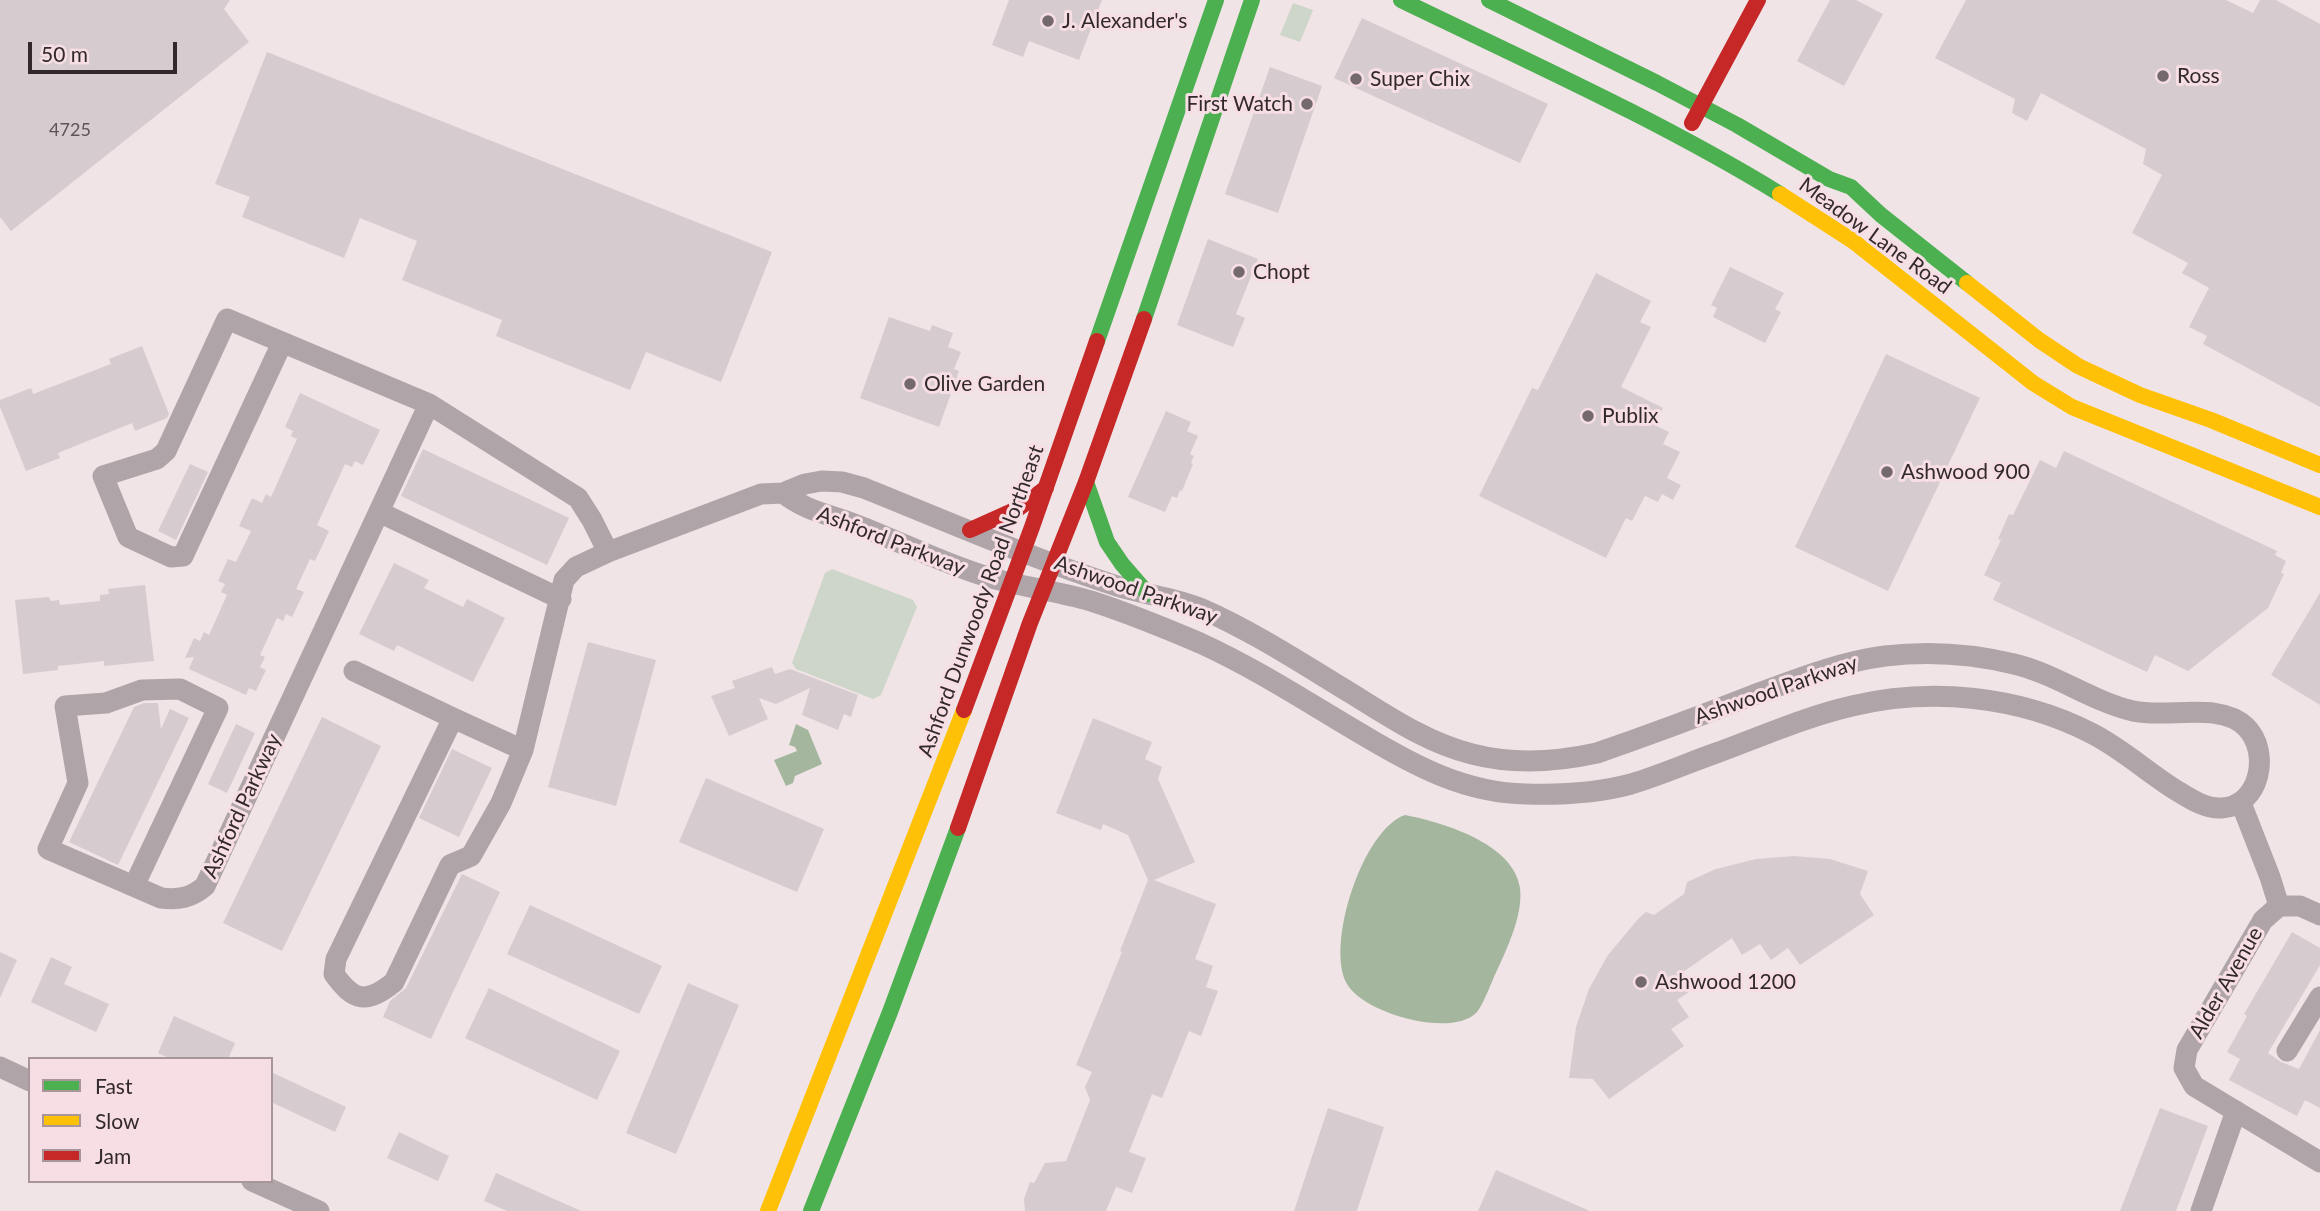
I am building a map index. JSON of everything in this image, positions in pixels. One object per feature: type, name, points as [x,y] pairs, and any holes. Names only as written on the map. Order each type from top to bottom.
[{"type":"main road","name":"Ashford Dunwoody Road Northeast","points":[[768,1211],[948,752],[1046,488],[1216,0]]},
{"type":"main road","points":[[811,1211],[937,886],[1043,590],[1086,482],[1193,179],[1210,120],[1252,0]]},
{"type":"main road","name":"Meadow Lane Road","points":[[1401,0],[1683,138],[1795,203],[1853,241],[2052,396],[2134,434],[2320,507]]},
{"type":"main road","name":"Meadow Lane Road","points":[[1489,0],[1701,106],[1829,179],[1851,187],[1881,215],[2039,340],[2078,366],[2140,395],[2211,420],[2320,465]]},
{"type":"main road","points":[[1683,138],[1758,0]]},
{"type":"main road","points":[[1086,482],[1107,542],[1148,594]]},
{"type":"main road","points":[[970,530],[1010,515],[1026,506],[1046,488]]},
{"type":"street","points":[[282,343],[183,556],[171,557],[128,537],[103,476],[157,459],[166,452],[227,319],[429,404],[578,498],[608,552]]},
{"type":"street","name":"Ashford Parkway","points":[[134,886],[218,708],[180,689],[142,690],[106,703],[65,706],[78,783],[48,849],[161,898],[178,900],[195,894],[205,886],[429,404]]},
{"type":"street","name":"Ashford Parkway","points":[[453,718],[336,959],[334,974],[346,992],[364,997],[372,996],[394,982],[450,865],[471,856],[501,803],[523,750],[564,580],[576,567],[608,552],[761,494],[783,493],[805,484],[842,482],[1023,550]]},
{"type":"street","name":"Ashford Parkway","points":[[783,493],[798,505],[812,511],[851,522],[987,577],[1043,590]]},
{"type":"street","points":[[379,512],[561,598]]},
{"type":"street","name":"Ashwood Parkway","points":[[1023,550],[1121,587],[1199,607],[1239,626],[1391,719],[1440,743],[1473,754],[1531,762],[1562,761],[1586,756],[1840,665],[1892,655],[1938,654],[2018,665],[2063,681],[2126,709],[2149,714],[2217,713],[2235,719],[2249,729],[2259,748],[2260,771],[2254,788],[2241,803],[2225,809],[2206,806],[2170,787],[2090,732],[2003,703],[1940,696],[1894,698],[1848,706],[1628,785],[1562,794],[1485,790],[1442,778],[1403,759],[1205,645],[1088,600],[1043,590]]},
{"type":"street","points":[[354,671],[523,750]]},
{"type":"street","points":[[2241,803],[2279,906]]},
{"type":"street","name":"Alder Avenue","points":[[2320,915],[2300,906],[2279,906],[2263,920],[2187,1050],[2184,1068],[2194,1086],[2320,1162]]},
{"type":"street","points":[[2287,1051],[2320,997]]},
{"type":"street","points":[[0,1068],[28,1080]]},
{"type":"street","points":[[2201,1211],[2236,1111]]},
{"type":"street","points":[[256,1183],[319,1211]]},
{"type":"shaded area","points":[[1293,3],[1313,10],[1300,42],[1280,35]]},
{"type":"shaded area","points":[[832,569],[913,600],[917,607],[881,695],[873,699],[796,669],[792,663],[825,573]]},
{"type":"shaded area","points":[[796,724],[808,730],[822,764],[795,776],[793,783],[786,786],[774,760],[797,751],[789,745]]},
{"type":"shaded area","points":[[1405,815],[1456,829],[1490,847],[1505,859],[1515,872],[1520,888],[1518,917],[1508,946],[1480,1008],[1465,1020],[1429,1023],[1389,1013],[1356,995],[1347,984],[1341,966],[1345,917],[1362,864],[1375,842],[1390,825]]},
{"type":"building","points":[[0,0],[230,0],[224,9],[249,42],[11,231],[0,217]]},
{"type":"building","name":"J. Alexander's","points":[[1009,0],[1102,0],[1079,60],[1029,41],[1023,57],[992,45]]},
{"type":"building","points":[[1830,0],[1856,0],[1883,14],[1844,86],[1797,61]]},
{"type":"building","points":[[1966,0],[2226,0],[2253,13],[2260,0],[2276,0],[2320,24],[2320,407],[2203,344],[2207,336],[2189,327],[2209,288],[2182,273],[2188,263],[2132,233],[2162,175],[2143,164],[2146,149],[2041,93],[2027,121],[2012,113],[2015,99],[1935,58]]},
{"type":"building","points":[[1362,18],[1548,104],[1520,163],[1334,78]]},
{"type":"building","points":[[267,52],[772,252],[721,382],[646,352],[630,390],[496,336],[502,320],[402,280],[417,241],[360,218],[344,258],[242,217],[250,197],[215,184]]},
{"type":"building","points":[[1270,67],[1322,86],[1278,213],[1225,194]]},
{"type":"building","points":[[1208,239],[1258,259],[1236,314],[1245,318],[1233,347],[1177,325]]},
{"type":"building","points":[[1730,267],[1784,293],[1775,309],[1781,312],[1765,343],[1713,317],[1717,308],[1711,305]]},
{"type":"building","name":"Publix","points":[[1596,273],[1651,301],[1640,322],[1651,327],[1621,387],[1663,408],[1655,425],[1669,432],[1663,444],[1680,452],[1667,478],[1681,485],[1673,500],[1662,494],[1658,502],[1645,496],[1632,521],[1626,518],[1606,558],[1479,496],[1532,388],[1538,390]]},
{"type":"building","name":"Olive Garden","points":[[889,317],[930,331],[932,325],[953,333],[948,347],[961,352],[954,369],[959,371],[939,427],[860,398]]},
{"type":"building","points":[[142,346],[169,414],[167,418],[135,431],[132,423],[58,453],[60,458],[26,471],[0,407],[0,400],[31,388],[33,394],[111,364],[109,359]]},
{"type":"building","name":"Ashwood 900","points":[[1886,354],[1980,398],[1888,591],[1795,547]]},
{"type":"building","points":[[300,393],[380,430],[363,465],[355,461],[352,467],[345,464],[317,525],[329,531],[315,561],[310,559],[296,589],[304,592],[292,617],[286,614],[283,621],[277,618],[260,655],[265,657],[260,667],[266,670],[256,691],[249,688],[246,695],[189,669],[194,657],[185,658],[194,638],[200,641],[204,632],[209,635],[227,595],[221,592],[225,584],[218,581],[228,559],[236,562],[251,531],[239,526],[252,498],[262,503],[266,494],[271,497],[297,439],[291,436],[293,431],[285,427]]},
{"type":"building","points":[[1166,411],[1191,422],[1187,431],[1198,436],[1190,454],[1194,456],[1191,463],[1193,464],[1182,491],[1180,490],[1177,498],[1172,496],[1165,512],[1128,497]]},
{"type":"building","points":[[423,449],[569,518],[547,565],[401,496]]},
{"type":"building","points":[[2064,451],[2277,551],[2275,555],[2286,561],[2281,573],[2284,574],[2268,608],[2188,671],[2155,655],[2147,672],[1993,600],[2001,583],[1984,575],[2001,540],[1998,539],[2009,514],[2013,515],[2040,460],[2056,468]]},
{"type":"building","points":[[190,464],[208,472],[176,540],[158,531]]},
{"type":"building","points":[[394,563],[429,580],[424,588],[463,607],[467,599],[505,618],[473,682],[397,645],[394,651],[359,634]]},
{"type":"building","points":[[145,585],[154,661],[104,666],[104,661],[58,666],[58,670],[23,674],[15,600],[49,597],[51,601],[59,600],[60,605],[100,601],[100,595],[109,594],[108,589]]},
{"type":"building","points":[[2320,593],[2320,705],[2271,675]]},
{"type":"building","points":[[588,642],[656,660],[616,806],[548,787]]},
{"type":"building","points":[[772,667],[775,674],[790,669],[858,695],[851,717],[844,714],[838,730],[802,715],[810,688],[776,704],[759,698],[768,719],[729,736],[711,696],[735,688],[732,681]]},
{"type":"building","points":[[144,703],[158,703],[161,729],[170,709],[189,718],[118,865],[69,842],[134,707]]},
{"type":"building","points":[[322,717],[381,746],[282,951],[223,923]]},
{"type":"building","points":[[1093,718],[1152,742],[1145,759],[1162,767],[1158,779],[1195,862],[1154,880],[1216,904],[1195,959],[1213,966],[1206,987],[1218,991],[1201,1036],[1189,1031],[1162,1098],[1152,1094],[1129,1152],[1146,1158],[1132,1193],[1116,1187],[1106,1211],[1025,1211],[1024,1199],[1030,1182],[1034,1183],[1045,1163],[1066,1161],[1090,1100],[1085,1087],[1092,1072],[1076,1065],[1148,880],[1128,835],[1103,824],[1101,830],[1056,813]]},
{"type":"building","points":[[236,724],[255,733],[227,793],[208,784]]},
{"type":"building","points":[[452,749],[492,768],[459,837],[419,818]]},
{"type":"building","points":[[706,778],[824,829],[797,892],[679,842]]},
{"type":"building","name":"Ashwood 1200","points":[[1794,856],[1830,859],[1868,871],[1860,894],[1874,915],[1800,965],[1788,948],[1771,960],[1760,944],[1742,955],[1732,938],[1683,972],[1695,988],[1677,1000],[1689,1017],[1671,1029],[1684,1046],[1609,1099],[1593,1079],[1569,1078],[1576,1027],[1589,989],[1608,955],[1639,918],[1646,912],[1654,915],[1684,894],[1687,882],[1716,869],[1756,859]]},
{"type":"building","points":[[462,874],[500,892],[431,1039],[383,1017],[390,1001],[406,988]]},
{"type":"building","points":[[530,905],[662,966],[639,1014],[507,954]]},
{"type":"building","points":[[2292,932],[2320,948],[2320,965],[2268,1053],[2299,1069],[2320,1030],[2320,1108],[2305,1100],[2297,1116],[2229,1080],[2240,1059],[2227,1052],[2247,1016],[2244,1014]]},
{"type":"building","points":[[0,952],[17,960],[0,998]]},
{"type":"building","points":[[51,957],[72,967],[64,984],[109,1004],[96,1032],[31,1002]]},
{"type":"building","points":[[688,983],[739,1005],[676,1154],[626,1133]]},
{"type":"building","points":[[489,988],[620,1051],[597,1100],[465,1038]]},
{"type":"building","points":[[174,1016],[235,1043],[229,1057],[167,1057],[158,1053]]},
{"type":"building","points":[[273,1073],[346,1107],[335,1132],[273,1103]]},
{"type":"building","points":[[1328,1108],[1384,1127],[1357,1211],[1294,1211]]},
{"type":"building","points":[[2160,1108],[2208,1126],[2176,1211],[2120,1211]]},
{"type":"building","points":[[399,1132],[449,1156],[438,1181],[387,1158]]},
{"type":"building","points":[[1496,1170],[1590,1211],[1478,1211]]},
{"type":"building","points":[[496,1173],[581,1211],[507,1211],[484,1201]]},
{"type":"traffic: fast","points":[[1097,341],[1216,0]]},
{"type":"traffic: fast","points":[[1144,319],[1252,0]]},
{"type":"traffic: fast","points":[[1401,0],[1641,116],[1780,194]]},
{"type":"traffic: fast","points":[[1489,0],[1657,83],[1737,125],[1829,179],[1851,187],[1881,215],[1967,283]]},
{"type":"traffic: fast","points":[[1086,482],[1107,542],[1148,594]]},
{"type":"traffic: fast","points":[[811,1211],[890,1012],[958,828]]},
{"type":"traffic: slow","points":[[1780,194],[1853,241],[2033,383],[2072,407],[2320,507]]},
{"type":"traffic: slow","points":[[1967,283],[2039,340],[2078,366],[2140,395],[2211,420],[2320,465]]},
{"type":"traffic: slow","points":[[768,1211],[964,710]]},
{"type":"traffic: jam","points":[[1692,123],[1758,0]]},
{"type":"traffic: jam","points":[[958,828],[1030,623],[1086,482],[1144,319]]},
{"type":"traffic: jam","points":[[964,710],[1097,341]]},
{"type":"traffic: jam","points":[[970,530],[1019,508],[1046,488]]},
{"type":"place","name":"J. Alexander's","points":[[1048,21]]},
{"type":"place","name":"Ross","points":[[2163,76]]},
{"type":"place","name":"Super Chix","points":[[1356,79]]},
{"type":"place","name":"First Watch","points":[[1307,104]]},
{"type":"place","name":"Chopt","points":[[1239,272]]},
{"type":"place","name":"Olive Garden","points":[[910,384]]},
{"type":"place","name":"Publix","points":[[1588,416]]},
{"type":"place","name":"Ashwood 900","points":[[1887,472]]},
{"type":"place","name":"Ashwood 1200","points":[[1641,982]]}]
